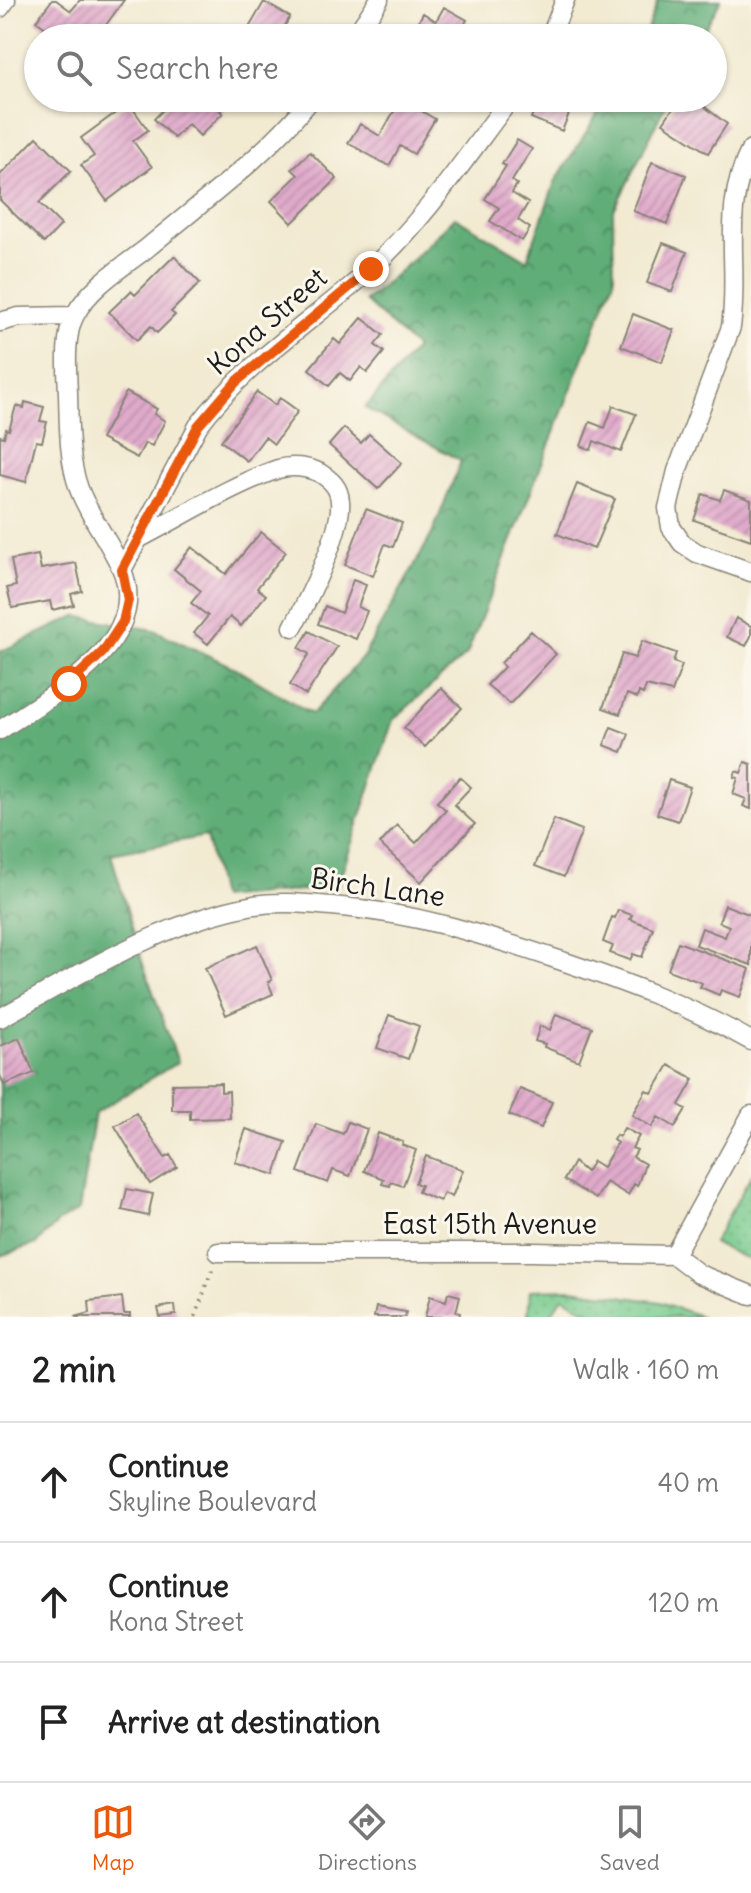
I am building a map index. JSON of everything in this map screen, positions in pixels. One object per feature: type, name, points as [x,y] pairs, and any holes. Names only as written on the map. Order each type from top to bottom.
[{"type":"street","points":[[0,8],[6,0]]},
{"type":"street","points":[[363,24],[379,0]]},
{"type":"street","points":[[556,24],[565,0]]},
{"type":"street","points":[[0,730],[69,684],[103,652],[123,622],[127,610],[127,587],[122,570],[80,491],[73,467],[68,385],[69,336],[74,316],[109,278],[272,144],[300,112]]},
{"type":"street","name":"Kona Street","points":[[122,570],[198,426],[214,405],[236,382],[371,269],[399,241],[501,112]]},
{"type":"street","points":[[751,149],[739,175],[734,197],[734,308],[731,327],[671,490],[668,508],[671,527],[682,543],[697,553],[751,572]]},
{"type":"street","points":[[0,322],[19,317],[74,316]]},
{"type":"street","points":[[140,538],[281,468],[313,469],[337,487],[340,515],[315,582],[293,627]]},
{"type":"street","name":"Birch Lane","points":[[0,1018],[124,950],[166,932],[209,916],[255,905],[291,903],[397,913],[482,934],[616,980],[710,1019],[751,1041]]},
{"type":"street","points":[[751,1115],[674,1255],[699,1274],[751,1295]]},
{"type":"street","name":"East 15th Avenue","points":[[218,1252],[518,1251],[674,1255]]},
{"type":"path","points":[[195,1317],[218,1252]]},
{"type":"green space","points":[[658,0],[721,0],[708,24],[649,24]]},
{"type":"green space","points":[[599,112],[662,112],[613,212],[614,280],[467,654],[393,720],[337,887],[220,898],[206,836],[111,854],[142,961],[178,1062],[95,1113],[79,1210],[58,1223],[36,1244],[0,1256],[0,652],[76,616],[154,630],[235,668],[312,714],[363,657],[432,534],[461,461],[365,408],[416,348],[365,301],[455,217],[527,260],[555,182]]},
{"type":"green space","points":[[751,1176],[751,1261],[713,1243]]},
{"type":"green space","points":[[572,1289],[660,1302],[703,1317],[597,1317],[563,1297],[549,1317],[528,1317],[530,1290]]},
{"type":"building","points":[[52,0],[71,11],[80,0],[124,0],[107,24],[40,24],[36,21]]},
{"type":"building","points":[[264,2],[290,17],[286,24],[251,24]]},
{"type":"building","points":[[444,7],[467,20],[465,24],[417,24],[423,13],[436,21]]},
{"type":"building","points":[[117,112],[135,112],[148,130],[133,141],[152,167],[107,201],[81,165],[94,156],[81,138]]},
{"type":"building","points":[[161,112],[223,113],[200,136],[188,124],[174,138],[154,119]]},
{"type":"building","points":[[394,112],[423,112],[435,119],[414,154],[400,146],[389,166],[348,143],[360,124],[380,136]]},
{"type":"building","points":[[533,112],[570,112],[562,131],[531,118]]},
{"type":"building","points":[[670,112],[711,112],[727,124],[708,153],[663,123]]},
{"type":"building","points":[[37,137],[71,171],[39,203],[61,225],[44,243],[0,200],[0,175]]},
{"type":"building","points":[[517,140],[532,149],[512,181],[517,184],[512,193],[528,203],[518,220],[530,228],[522,241],[490,221],[499,208],[485,199],[506,166],[502,164]]},
{"type":"building","points":[[310,152],[337,179],[292,223],[271,201],[298,175],[292,169]]},
{"type":"building","points":[[652,162],[686,175],[667,224],[633,211]]},
{"type":"building","points":[[663,243],[687,252],[672,292],[647,283]]},
{"type":"building","points":[[174,256],[200,283],[171,312],[175,315],[157,333],[151,326],[137,340],[109,312],[131,291],[135,295]]},
{"type":"building","points":[[633,314],[674,330],[662,362],[621,346]]},
{"type":"building","points":[[362,318],[383,335],[375,345],[384,352],[367,373],[361,367],[350,381],[340,373],[329,386],[309,369],[334,339],[340,344]]},
{"type":"building","points":[[126,392],[157,409],[154,414],[165,421],[152,446],[145,443],[137,458],[101,439]]},
{"type":"building","points":[[257,392],[275,405],[280,398],[298,411],[274,444],[265,437],[247,461],[221,441]]},
{"type":"building","points":[[25,402],[44,407],[40,421],[47,422],[42,442],[36,441],[26,482],[0,475],[0,436],[4,437],[6,429],[9,430],[16,406],[24,408]]},
{"type":"building","points":[[613,406],[636,414],[621,452],[594,441],[591,450],[581,446],[590,422],[605,428]]},
{"type":"building","points":[[344,428],[361,443],[369,434],[402,463],[378,489],[329,445]]},
{"type":"building","points":[[577,484],[615,499],[594,549],[557,534]]},
{"type":"building","points":[[724,490],[751,500],[751,540],[694,520],[703,494],[720,500]]},
{"type":"building","points":[[366,509],[402,523],[393,547],[385,544],[373,576],[345,565]]},
{"type":"building","points":[[261,532],[286,552],[257,588],[266,595],[241,626],[230,617],[208,644],[194,633],[208,616],[191,603],[201,591],[174,569],[192,547],[226,574]]},
{"type":"building","points":[[38,555],[41,569],[76,563],[82,591],[71,594],[74,605],[52,610],[50,601],[12,608],[7,588],[16,586],[11,560]]},
{"type":"building","points":[[353,580],[366,585],[358,607],[367,611],[356,639],[318,624],[325,606],[341,613]]},
{"type":"building","points":[[736,618],[751,626],[751,636],[746,646],[727,637]]},
{"type":"building","points":[[309,631],[337,647],[306,695],[290,685],[309,654],[299,648]]},
{"type":"building","points":[[531,631],[556,654],[510,704],[487,685],[504,667],[501,663]]},
{"type":"building","points":[[642,641],[676,653],[673,662],[682,665],[672,692],[646,686],[637,698],[627,694],[620,714],[603,708],[622,654],[635,658]]},
{"type":"building","points":[[441,688],[462,708],[425,747],[404,728]]},
{"type":"building","points":[[611,727],[629,734],[622,752],[604,745]]},
{"type":"building","points":[[745,762],[751,764],[751,809],[743,806],[746,799],[733,794],[738,778],[734,777],[736,771],[741,773]]},
{"type":"building","points":[[460,777],[471,787],[454,805],[475,824],[421,882],[380,844],[397,825],[416,843],[446,810],[437,802]]},
{"type":"building","points":[[669,780],[690,787],[678,821],[657,814]]},
{"type":"building","points":[[554,819],[582,830],[564,877],[535,866]]},
{"type":"building","points":[[725,905],[751,915],[751,965],[696,945],[702,928],[725,937],[729,926],[719,922]]},
{"type":"building","points":[[618,910],[632,915],[630,919],[653,928],[642,957],[633,954],[630,960],[610,953],[613,946],[603,942],[612,917],[615,918]]},
{"type":"building","points":[[678,942],[750,969],[740,997],[721,990],[719,995],[700,987],[702,983],[668,970]]},
{"type":"building","points":[[257,945],[272,980],[268,982],[273,994],[226,1015],[205,968]]},
{"type":"building","points":[[556,1014],[592,1027],[579,1061],[535,1041],[540,1026],[550,1030]]},
{"type":"building","points":[[389,1015],[419,1026],[408,1059],[377,1048]]},
{"type":"building","points":[[19,1038],[34,1073],[4,1085],[0,1075],[0,1046]]},
{"type":"building","points":[[669,1065],[694,1079],[679,1105],[686,1109],[675,1127],[658,1117],[652,1127],[632,1115],[646,1090],[652,1093]]},
{"type":"building","points":[[221,1083],[221,1092],[229,1091],[230,1118],[190,1119],[190,1110],[172,1110],[172,1084]]},
{"type":"building","points":[[520,1089],[552,1102],[541,1128],[509,1115]]},
{"type":"building","points":[[136,1113],[165,1158],[170,1155],[177,1167],[150,1184],[115,1126]]},
{"type":"building","points":[[348,1122],[367,1129],[350,1176],[333,1170],[328,1183],[298,1172],[316,1124],[343,1134]]},
{"type":"building","points":[[624,1128],[639,1136],[632,1148],[637,1150],[633,1157],[645,1164],[637,1186],[634,1184],[628,1195],[606,1182],[596,1199],[564,1180],[574,1162],[586,1172],[593,1161],[603,1167],[617,1143],[613,1140]]},
{"type":"building","points":[[246,1129],[286,1142],[275,1175],[235,1162]]},
{"type":"building","points":[[378,1133],[416,1150],[403,1186],[391,1182],[390,1186],[382,1184],[384,1179],[364,1171]]},
{"type":"building","points":[[426,1156],[463,1170],[452,1197],[444,1193],[440,1201],[418,1192],[421,1185],[415,1183]]},
{"type":"building","points":[[127,1189],[153,1194],[148,1216],[122,1210]]},
{"type":"building","points":[[448,1293],[460,1296],[456,1312],[460,1313],[459,1317],[425,1317],[430,1296],[446,1301]]},
{"type":"building","points":[[122,1297],[124,1314],[130,1314],[130,1317],[75,1317],[90,1313],[89,1301]]},
{"type":"building","points":[[175,1305],[176,1315],[160,1317],[158,1308]]},
{"type":"building","points":[[376,1307],[406,1312],[405,1317],[374,1317]]},
{"type":"route","points":[[69,684],[103,652],[123,622],[128,600],[122,570],[198,426],[236,382],[371,269]]}]
